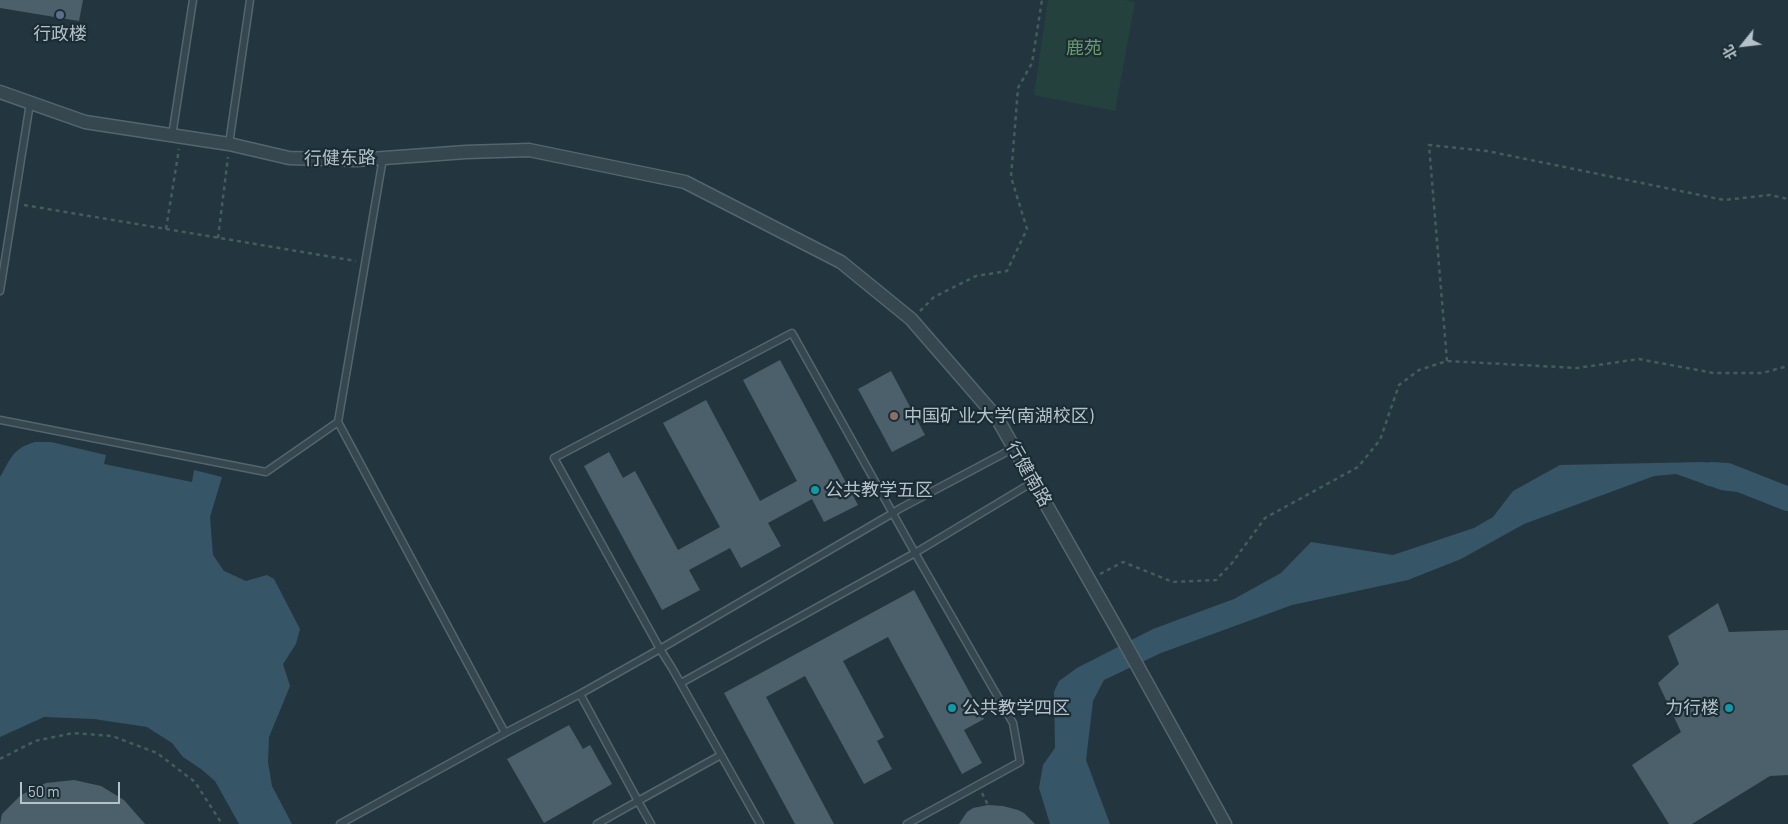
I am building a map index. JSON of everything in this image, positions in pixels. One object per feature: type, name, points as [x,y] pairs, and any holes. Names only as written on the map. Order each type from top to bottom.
[{"type":"street","name":"行健东路","points":[[0,92],[85,122],[229,144],[289,158],[357,160],[466,152],[529,150],[686,182]]},
{"type":"street","name":"行健南路","points":[[686,182],[840,262],[911,319],[997,418],[1225,824]]},
{"type":"lane","points":[[176,137],[193,0]]},
{"type":"lane","points":[[229,144],[250,0]]},
{"type":"lane","points":[[0,292],[30,103]]},
{"type":"lane","points":[[383,158],[338,422],[505,733]]},
{"type":"lane","points":[[760,824],[681,683],[660,650],[554,458],[792,334],[1013,723],[1020,762],[907,824]]},
{"type":"lane","points":[[0,420],[266,472],[338,422]]},
{"type":"lane","points":[[344,823],[505,733],[660,650],[892,513],[1014,448]]},
{"type":"lane","points":[[681,683],[915,553],[1033,482]]},
{"type":"lane","points":[[580,694],[651,824]]},
{"type":"lane","points":[[597,824],[721,755]]},
{"type":"path","points":[[911,319],[934,297],[976,276],[1008,272],[1027,229],[1011,178],[1018,88],[1032,63],[1042,0]]},
{"type":"path","points":[[166,229],[176,137]]},
{"type":"path","points":[[218,238],[229,144]]},
{"type":"path","points":[[1447,361],[1429,145],[1487,151],[1724,200],[1770,195],[1788,199]]},
{"type":"path","points":[[14,203],[365,263]]},
{"type":"path","points":[[1094,578],[1123,562],[1173,582],[1216,580],[1232,563],[1265,518],[1358,467],[1380,440],[1400,385],[1419,370],[1447,361],[1577,368],[1639,360],[1713,373],[1762,373],[1788,366]]},
{"type":"path","points":[[0,759],[35,740],[73,733],[112,736],[157,752],[195,782],[222,824]]},
{"type":"green space","name":"鹿苑","points":[[1048,0],[1124,0],[1135,2],[1115,111],[1034,95]]},
{"type":"water","points":[[35,442],[51,442],[106,455],[104,464],[192,482],[194,470],[222,477],[210,517],[213,555],[224,571],[246,581],[267,575],[274,579],[300,629],[296,644],[283,664],[290,686],[269,737],[268,762],[272,786],[292,824],[239,824],[215,781],[183,757],[172,743],[147,727],[94,719],[44,717],[0,737],[0,477],[17,451]]},
{"type":"water","points":[[1703,462],[1738,467],[1745,493],[1721,490],[1676,474],[1654,476],[1524,524],[1461,559],[1408,580],[1292,605],[1161,653],[1104,680],[1093,701],[1086,760],[1110,824],[1050,824],[1039,788],[1043,765],[1055,748],[1054,692],[1059,681],[1077,668],[1153,629],[1234,599],[1281,573],[1311,542],[1393,555],[1474,528],[1493,517],[1513,491],[1560,465]]},
{"type":"building","name":"行政楼","points":[[0,0],[83,0],[79,21],[0,8]]},
{"type":"building","name":"公共教学五区","points":[[780,360],[858,505],[824,522],[812,499],[768,523],[781,546],[741,568],[730,548],[689,570],[700,590],[662,610],[584,466],[609,452],[623,478],[635,471],[678,550],[720,527],[663,423],[706,400],[760,501],[797,481],[743,380]]},
{"type":"building","points":[[891,371],[925,435],[892,452],[858,389]]},
{"type":"building","name":"公共教学四区","points":[[914,590],[984,719],[964,730],[982,763],[962,774],[888,637],[843,661],[884,737],[877,741],[892,769],[864,784],[805,676],[766,697],[834,824],[795,824],[724,693]]},
{"type":"building","name":"力行楼","points":[[1718,603],[1729,632],[1788,630],[1788,775],[1770,776],[1692,824],[1669,824],[1632,765],[1681,732],[1658,683],[1679,664],[1668,636]]},
{"type":"building","points":[[569,725],[583,749],[590,745],[612,784],[544,823],[507,759]]},
{"type":"building","points":[[74,780],[101,786],[124,800],[145,824],[0,824],[2,814],[21,795],[46,783]]},
{"type":"building","points":[[988,805],[1018,810],[1035,824],[959,824],[967,812],[973,808]]},
{"type":"waterway","points":[[1711,474],[1727,475],[1788,499]]},
{"type":"place","name":"行政楼","points":[[60,15]]},
{"type":"place","name":"中国矿业大学(南湖校区)","points":[[894,416]]},
{"type":"place","name":"公共教学五区","points":[[815,490]]},
{"type":"place","name":"公共教学四区","points":[[952,708]]},
{"type":"place","name":"力行楼","points":[[1729,708]]}]
